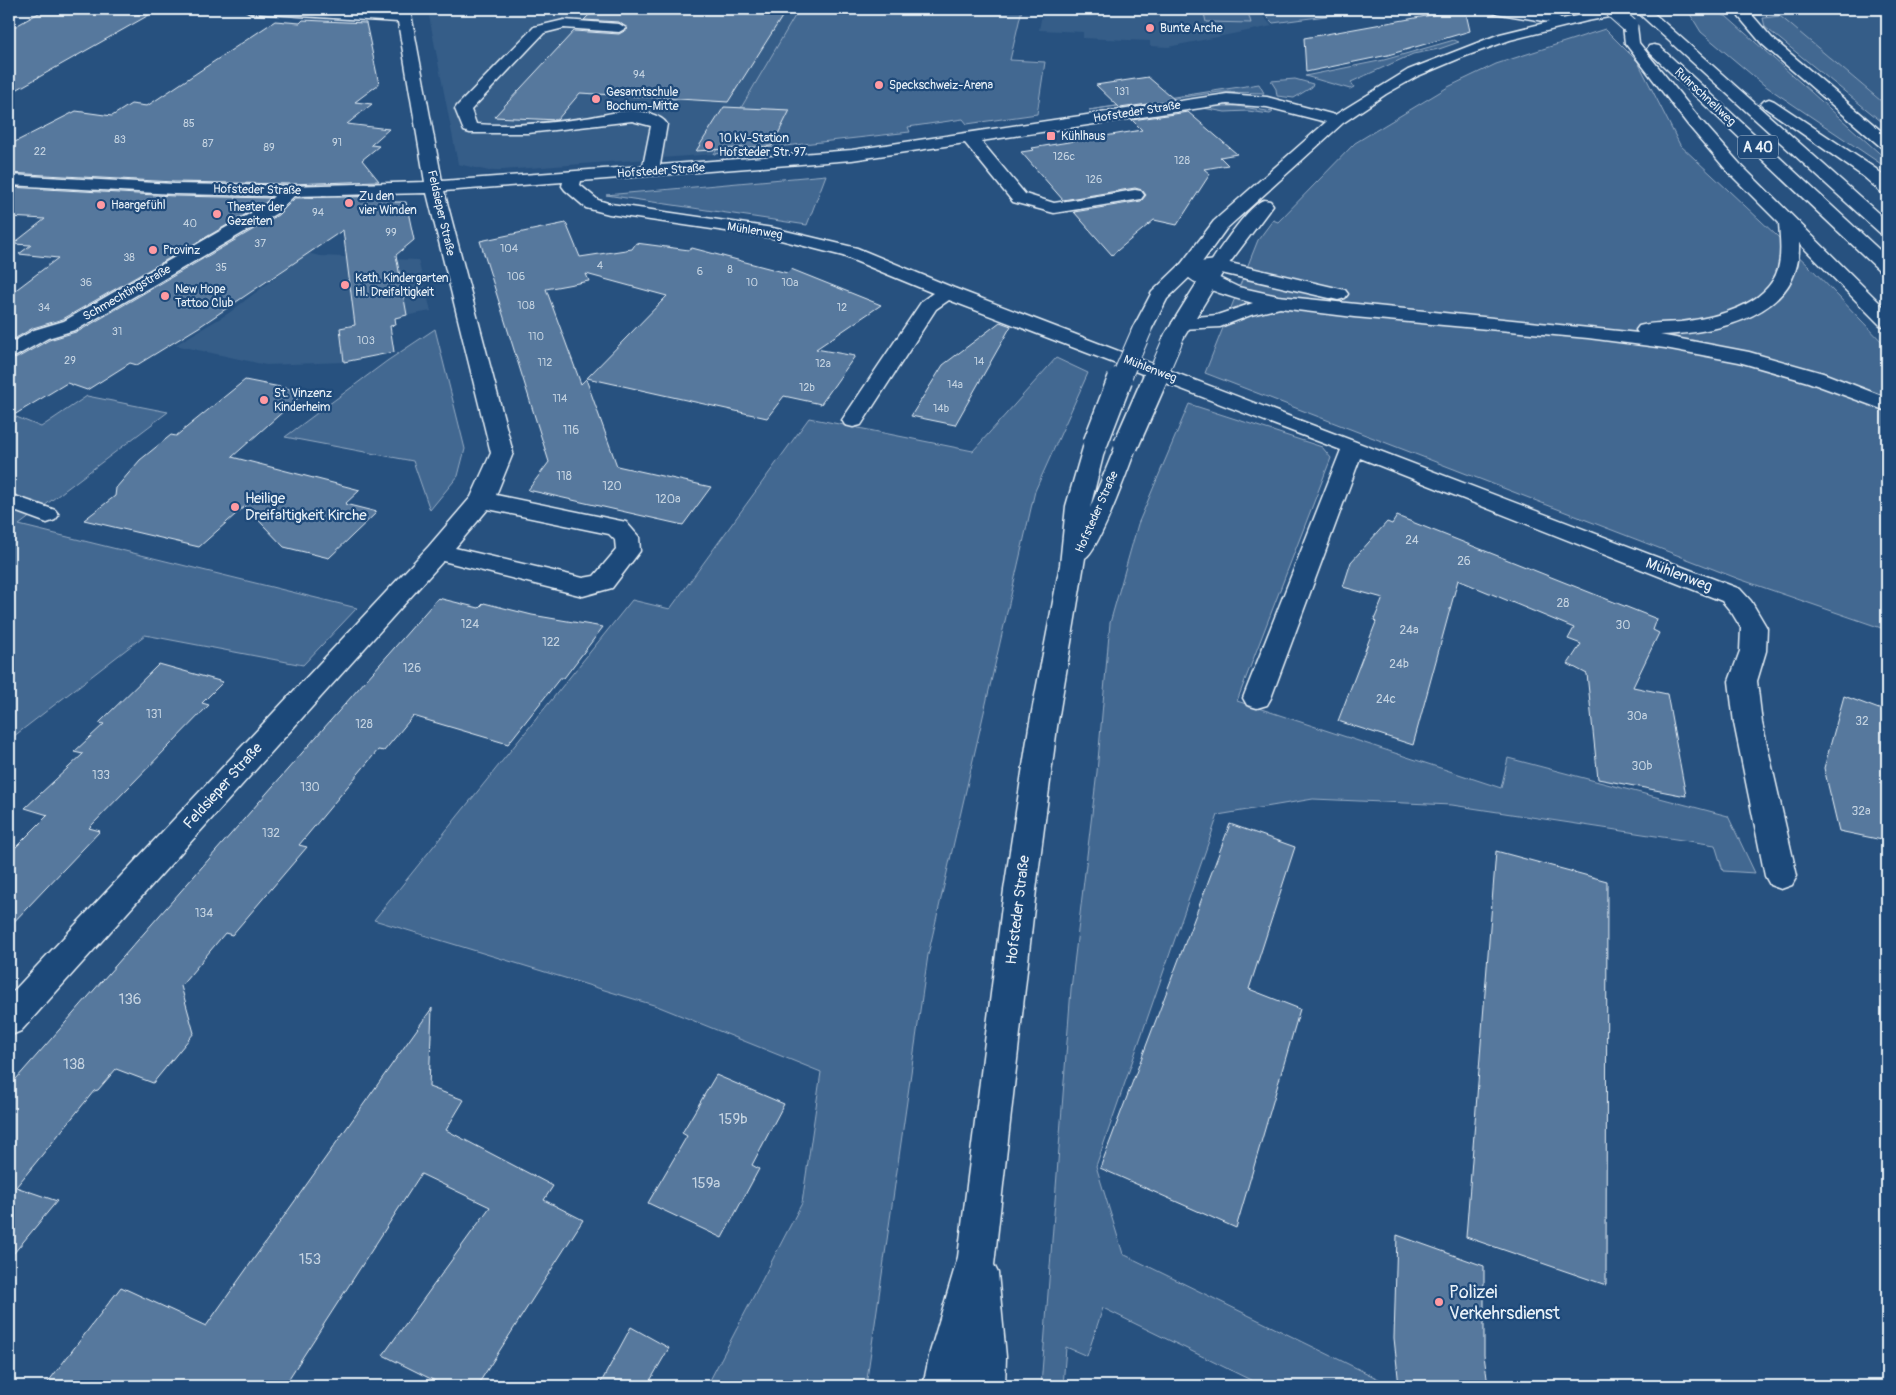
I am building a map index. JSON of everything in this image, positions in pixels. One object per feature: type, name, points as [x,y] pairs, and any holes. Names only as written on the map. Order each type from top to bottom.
[{"type":"main road","points":[[251,9],[404,13]]},
{"type":"main road","points":[[1481,9],[1494,20],[1505,38]]},
{"type":"main road","points":[[1495,9],[1569,21]]},
{"type":"main road","name":"Ruhrschnellweg","points":[[1611,9],[1887,267]]},
{"type":"main road","name":"Hofsteder Straße","points":[[944,1386],[950,1352],[977,1257],[1019,900],[1041,737],[1072,564],[1078,506],[1095,444],[1128,360],[1142,330],[1159,296],[1188,268],[1220,225],[1337,120],[1381,91],[1413,73],[1458,54],[1505,38],[1569,21],[1631,9]]},
{"type":"main road","name":"Ruhrschnellweg","points":[[1641,9],[1887,230]]},
{"type":"main road","points":[[1746,9],[1746,17],[1767,41],[1887,144]]},
{"type":"main road","name":"Feldsieper Straße","points":[[9,1020],[438,552],[482,500],[502,453],[434,187],[404,13]]},
{"type":"main road","points":[[619,28],[564,24],[539,30],[463,109],[470,128],[488,130],[588,122],[617,116],[648,117],[660,124],[651,171]]},
{"type":"main road","points":[[1630,26],[1632,43],[1694,122],[1734,168],[1887,321]]},
{"type":"main road","points":[[1670,34],[1862,168],[1887,188]]},
{"type":"main road","name":"Hofsteder Straße","points":[[9,180],[183,189],[385,190],[852,156],[1226,99],[1267,102],[1337,120]]},
{"type":"main road","points":[[970,138],[1019,198],[1054,208],[1135,194]]},
{"type":"main road","name":"Hofsteder Straße","points":[[1072,564],[1101,509],[1126,445],[1178,330],[1241,231],[1274,194],[1278,172]]},
{"type":"main road","name":"Mühlenweg","points":[[573,176],[571,186],[592,204],[610,209],[801,238],[850,252],[947,292],[1353,447],[1731,595],[1742,607],[1754,628],[1753,651],[1743,681],[1748,723],[1781,876]]},
{"type":"main road","name":"Schmechtingstraße","points":[[9,352],[40,334],[71,325],[271,209],[289,191]]},
{"type":"main road","points":[[1564,330],[1662,329],[1706,324],[1742,314],[1770,296],[1784,278],[1790,260],[1788,222]]},
{"type":"main road","points":[[1188,268],[1212,274],[1316,290],[1504,326]]},
{"type":"main road","points":[[1212,274],[1244,296],[1278,302],[1504,326],[1564,330],[1677,345],[1741,356],[1793,369],[1848,387],[1887,405]]},
{"type":"main road","points":[[853,420],[928,306],[947,292]]},
{"type":"main road","points":[[1178,330],[1220,321],[1244,311],[1278,302]]},
{"type":"main road","points":[[1257,698],[1353,447]]},
{"type":"main road","points":[[438,552],[583,587],[603,582],[628,551],[628,537],[617,528],[482,500]]},
{"type":"main road","points":[[9,501],[47,515]]},
{"type":"main road","name":"Hofsteder Straße","points":[[977,1257],[986,1358],[984,1386]]},
{"type":"shaded area","name":"Gesamtschule Bochum-Mitte","points":[[516,9],[799,9],[714,154],[489,171],[458,164],[429,16],[507,16]]},
{"type":"shaded area","name":"Speckschweiz-Arena","points":[[799,9],[1022,9],[1010,60],[1045,62],[1037,114],[967,124],[963,119],[908,127],[910,132],[714,154]]},
{"type":"shaded area","name":"Bunte Arche","points":[[1043,9],[1256,9],[1272,26],[1168,47],[1150,46],[1150,41],[1083,38],[1083,32],[1039,30]]},
{"type":"shaded area","points":[[1203,9],[1247,9],[1251,23],[1206,22]]},
{"type":"shaded area","points":[[1259,9],[1379,9],[1273,23]]},
{"type":"shaded area","points":[[1755,9],[1887,9],[1887,105],[1780,16]]},
{"type":"shaded area","points":[[1708,11],[1726,16],[1887,160],[1887,168],[1764,85],[1701,32],[1690,14]]},
{"type":"shaded area","points":[[1780,16],[1887,106],[1887,126],[1765,27],[1763,18]]},
{"type":"shaded area","points":[[1605,29],[1638,62],[1680,145],[1809,266],[1887,347],[1887,630],[1739,579],[1205,373],[1258,240],[1273,220],[1278,222],[1355,143],[1448,87],[1496,64]]},
{"type":"shaded area","points":[[1454,40],[1459,42],[1439,49],[1413,54],[1351,82],[1354,87],[1350,89],[1305,76],[1384,60]]},
{"type":"shaded area","points":[[1295,79],[1313,84],[1312,87],[1294,98],[1277,96],[1276,89],[1271,81]]},
{"type":"shaded area","points":[[1259,84],[1264,93],[1220,92],[1089,110]]},
{"type":"shaded area","points":[[1237,106],[1273,112],[1270,114],[1248,111],[1225,112],[1203,108]]},
{"type":"shaded area","points":[[826,175],[807,225],[606,195]]},
{"type":"shaded area","name":"Kath. Kindergarten Hl. Dreifaltigkeit","points":[[307,253],[320,256],[418,260],[431,311],[340,328],[344,362],[266,365],[175,345],[229,313]]},
{"type":"shaded area","points":[[435,329],[465,449],[458,476],[430,510],[413,461],[285,437],[387,361]]},
{"type":"shaded area","points":[[1056,358],[1088,373],[1035,491],[928,955],[866,1386],[707,1386],[802,1203],[821,1072],[657,1006],[374,920],[632,600],[670,609],[809,418],[973,451]]},
{"type":"shaded area","points":[[87,396],[168,412],[19,525],[357,608],[303,665],[145,635],[9,740],[9,414],[41,427]]},
{"type":"shaded area","points":[[1189,404],[1322,447],[1331,458],[1237,701],[1501,788],[1508,758],[1728,816],[1755,873],[1723,871],[1715,845],[1452,805],[1313,799],[1218,815],[1096,1166],[1123,1254],[1390,1386],[1263,1386],[1103,1308],[1087,1356],[1066,1347],[1063,1386],[1041,1386],[1071,989],[1097,772],[1110,623],[1138,524]]},
{"type":"building","points":[[595,9],[787,9],[728,102],[580,93],[557,120],[494,117],[574,31],[619,34],[628,29],[619,22],[584,20]]},
{"type":"building","points":[[1465,9],[1470,31],[1388,55],[1306,72],[1304,38]]},
{"type":"building","points":[[44,10],[149,15],[9,94],[9,30]]},
{"type":"building","points":[[303,20],[366,23],[379,84],[355,102],[372,104],[347,124],[389,129],[371,145],[379,146],[362,160],[379,181],[289,184],[174,182],[9,173],[9,145],[76,111],[112,116],[131,104],[147,106],[275,21],[300,23]]},
{"type":"building","points":[[1148,77],[1175,100],[1120,108],[1096,85]]},
{"type":"building","points":[[724,107],[790,110],[772,146],[696,151]]},
{"type":"building","points":[[1188,112],[1237,154],[1220,157],[1228,165],[1204,169],[1210,174],[1177,225],[1154,220],[1112,255],[1074,212],[1141,201],[1146,195],[1142,190],[1135,188],[1063,200],[1021,152],[1034,150],[1032,148],[1142,130],[1132,120]]},
{"type":"building","points":[[9,187],[174,196],[270,198],[264,204],[63,319],[33,328],[9,342],[9,295],[58,258],[19,254],[31,245],[13,244],[45,219],[9,217]]},
{"type":"building","points":[[389,196],[395,202],[406,202],[414,240],[396,255],[407,315],[395,318],[396,325],[390,326],[394,352],[344,362],[340,328],[355,325],[343,230],[199,327],[137,365],[130,363],[87,390],[67,383],[9,418],[9,360],[17,358],[49,340],[79,331],[278,215],[295,198]]},
{"type":"building","points":[[566,223],[580,257],[632,249],[636,243],[689,250],[692,248],[787,273],[791,269],[881,305],[816,349],[855,356],[821,404],[784,396],[767,418],[587,378],[667,296],[586,274],[589,281],[546,289],[581,384],[586,379],[617,466],[711,487],[683,525],[528,490],[549,462],[480,241]]},
{"type":"building","points":[[1000,322],[1011,326],[955,425],[911,416],[943,365]]},
{"type":"building","name":"Heilige Dreifaltigkeit Kirche","points":[[245,380],[305,392],[232,457],[360,490],[345,504],[377,512],[329,558],[284,547],[245,506],[199,547],[84,520],[115,496],[116,488],[140,460],[171,435],[176,436]]},
{"type":"building","points":[[1397,516],[1657,619],[1653,630],[1659,633],[1633,687],[1667,694],[1686,796],[1598,779],[1587,674],[1568,664],[1581,644],[1568,639],[1574,628],[1458,580],[1413,745],[1338,721],[1376,622],[1374,620],[1383,598],[1343,587],[1351,562],[1387,522],[1392,524]]},
{"type":"building","points":[[438,598],[479,608],[484,603],[532,615],[603,627],[564,678],[560,678],[508,744],[413,716],[384,751],[378,750],[299,845],[307,847],[232,935],[225,933],[181,986],[194,1033],[153,1083],[116,1069],[98,1090],[94,1091],[16,1187],[57,1201],[9,1259],[9,1087]]},
{"type":"building","points":[[159,664],[223,682],[202,703],[209,705],[89,828],[100,831],[9,927],[9,854],[48,815],[25,808],[83,754],[74,752],[104,724],[99,723]]},
{"type":"building","points":[[1844,696],[1887,712],[1887,841],[1839,831],[1824,768]]},
{"type":"building","points":[[1230,824],[1295,847],[1249,989],[1300,1009],[1236,1228],[1100,1168]]},
{"type":"building","points":[[1496,851],[1607,881],[1606,1285],[1466,1237]]},
{"type":"building","points":[[432,1008],[429,1087],[464,1100],[446,1130],[553,1186],[544,1200],[583,1220],[477,1386],[445,1386],[383,1355],[490,1207],[421,1174],[284,1386],[45,1386],[121,1287],[206,1326]]},
{"type":"building","points":[[716,1075],[784,1104],[752,1165],[759,1169],[722,1238],[648,1203],[687,1136],[682,1133]]},
{"type":"building","name":"Polizei Verkehrsdienst","points":[[1397,1235],[1484,1266],[1484,1355],[1488,1386],[1399,1386],[1394,1338]]},
{"type":"building","points":[[631,1327],[669,1348],[647,1386],[599,1386]]},
{"type":"place","name":"Bunte Arche","points":[[1150,28]]},
{"type":"place","name":"Speckschweiz-Arena","points":[[879,85]]},
{"type":"place","name":"Gesamtschule Bochum-Mitte","points":[[596,99]]},
{"type":"place","name":"Kühlhaus","points":[[1051,136]]},
{"type":"place","name":"10 kV-Station Hofsteder Str. 97","points":[[709,145]]},
{"type":"place","name":"Zu den vier Winden","points":[[349,203]]},
{"type":"place","name":"Haargefühl","points":[[101,205]]},
{"type":"place","name":"Theater der Gezeiten","points":[[217,214]]},
{"type":"place","name":"Provinz","points":[[153,250]]},
{"type":"place","name":"Kath. Kindergarten Hl. Dreifaltigkeit","points":[[345,285]]},
{"type":"place","name":"New Hope Tattoo Club","points":[[165,296]]},
{"type":"place","name":"St. Vinzenz Kinderheim","points":[[264,400]]},
{"type":"place","name":"Heilige Dreifaltigkeit Kirche","points":[[235,507]]},
{"type":"place","name":"Polizei Verkehrsdienst","points":[[1439,1302]]}]
